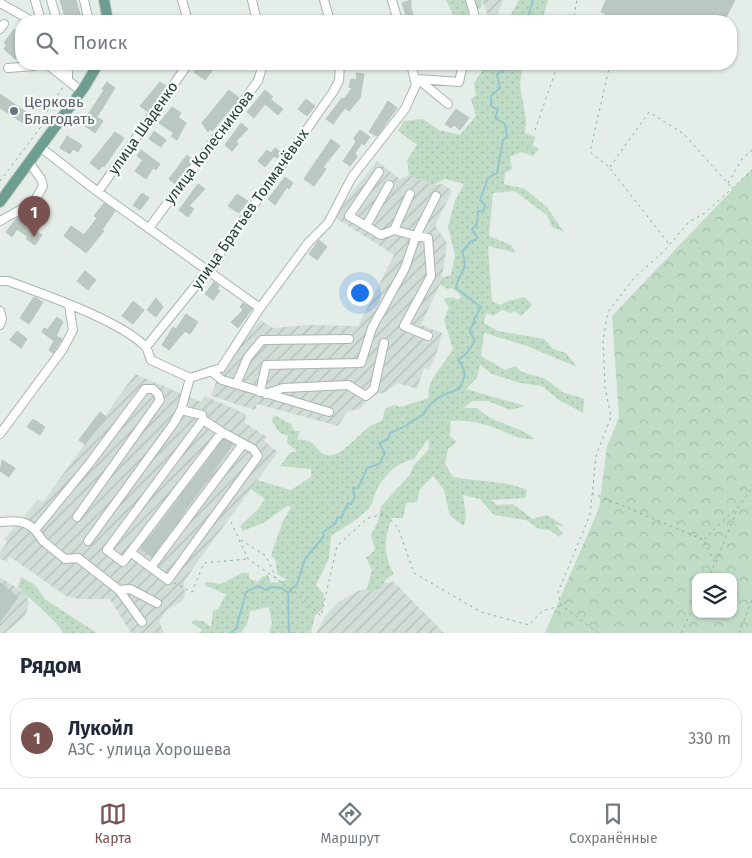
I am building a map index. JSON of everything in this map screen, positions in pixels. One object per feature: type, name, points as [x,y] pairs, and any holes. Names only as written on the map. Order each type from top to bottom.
[{"type":"main road","points":[[104,0],[107,15]]},
{"type":"main road","points":[[0,202],[94,70]]},
{"type":"street","points":[[35,0],[39,15]]},
{"type":"street","points":[[52,0],[56,15]]},
{"type":"street","points":[[84,0],[88,15]]},
{"type":"street","points":[[182,0],[186,15]]},
{"type":"street","points":[[252,0],[256,15]]},
{"type":"street","points":[[324,0],[328,15]]},
{"type":"street","points":[[392,0],[396,15]]},
{"type":"street","points":[[470,0],[474,15]]},
{"type":"street","points":[[0,2],[22,15]]},
{"type":"street","points":[[8,68],[15,67]]},
{"type":"street","points":[[55,70],[81,91]]},
{"type":"street","name":"улица Шаденко","points":[[98,192],[184,70]]},
{"type":"street","name":"улица Колесникова","points":[[149,228],[258,81],[261,70]]},
{"type":"street","name":"улица Братьев Толмачёвых","points":[[146,347],[209,270],[333,92],[339,81],[340,70]]},
{"type":"street","points":[[413,70],[417,82],[448,104]]},
{"type":"street","points":[[417,82],[459,82],[462,70]]},
{"type":"street","points":[[68,72],[68,80]]},
{"type":"street","points":[[0,281],[8,281],[69,304],[114,325],[146,347],[151,360],[190,378],[220,368],[260,308],[308,243],[328,224],[352,177],[405,109],[417,82]]},
{"type":"street","points":[[40,147],[98,192],[260,308]]},
{"type":"street","points":[[0,221],[34,202],[43,186],[41,179],[29,162]]},
{"type":"street","points":[[379,172],[349,216],[381,235],[394,230],[428,238],[431,276],[404,326],[428,336]]},
{"type":"street","points":[[366,226],[389,185]]},
{"type":"street","points":[[394,230],[410,194]]},
{"type":"street","points":[[262,393],[266,365],[361,363],[372,328],[405,268],[416,236],[436,196]]},
{"type":"street","points":[[0,434],[63,349],[73,330],[69,304]]},
{"type":"street","points":[[0,311],[2,320],[0,325]]},
{"type":"street","points":[[236,384],[248,357],[262,340],[349,339]]},
{"type":"street","points":[[262,393],[283,388],[348,385],[366,396],[374,389],[384,343]]},
{"type":"street","points":[[211,371],[222,380],[329,412]]},
{"type":"street","points":[[88,541],[174,423],[181,410],[190,378]]},
{"type":"street","points":[[35,530],[89,464],[145,389],[153,389],[158,394],[160,400],[77,517]]},
{"type":"street","points":[[130,552],[168,580],[258,456],[253,449],[203,420],[202,415],[181,410]]},
{"type":"street","points":[[203,420],[107,550],[123,562],[222,432]]},
{"type":"street","points":[[151,567],[242,444]]},
{"type":"street","points":[[0,522],[18,520],[30,525],[44,541],[65,559],[78,558],[119,590],[142,622]]},
{"type":"street","points":[[119,590],[130,589],[157,603]]},
{"type":"path","points":[[574,15],[577,0]]},
{"type":"path","points":[[535,130],[556,70]]},
{"type":"path","points":[[609,70],[590,152],[609,167],[670,244]]},
{"type":"path","points":[[0,181],[43,124],[44,115],[68,80]]},
{"type":"path","points":[[609,167],[649,112],[684,134],[732,188]]},
{"type":"path","points":[[728,184],[742,159],[752,150]]},
{"type":"path","points":[[598,633],[561,606],[558,592],[590,515],[596,456],[611,416],[605,387],[603,340],[608,312],[634,278],[670,244],[689,222],[705,213],[752,170]]},
{"type":"path","points":[[704,540],[738,507],[752,488]]},
{"type":"path","points":[[592,492],[704,540],[715,563]]},
{"type":"path","points":[[710,573],[738,507]]},
{"type":"path","points":[[231,522],[248,559],[298,594],[321,616],[336,546],[368,518],[385,514],[398,528],[414,573],[481,612],[529,625],[542,611],[561,606]]},
{"type":"path","points":[[240,539],[266,556],[276,579]]},
{"type":"path","points":[[168,580],[192,592],[204,562],[248,559]]},
{"type":"path","points":[[739,633],[752,600]]},
{"type":"path","points":[[681,633],[692,610]]},
{"type":"shaded area","points":[[482,0],[503,0],[497,15],[488,15]]},
{"type":"shaded area","points":[[377,161],[400,179],[409,175],[433,185],[443,184],[452,191],[435,226],[447,243],[442,280],[421,325],[442,333],[436,355],[429,369],[424,368],[417,389],[397,383],[386,392],[372,396],[360,409],[348,411],[338,426],[257,404],[255,410],[211,396],[219,374],[260,320],[273,328],[310,325],[358,326],[394,255],[333,216]]},
{"type":"shaded area","points":[[135,374],[201,402],[205,396],[246,414],[245,423],[267,437],[264,441],[278,452],[184,582],[185,596],[182,601],[167,610],[159,621],[164,633],[131,633],[110,599],[79,599],[66,596],[10,557],[6,562],[0,558],[0,552],[7,542],[4,539],[38,500],[43,502]]},
{"type":"shaded area","points":[[0,577],[27,595],[29,604],[25,616],[5,633],[0,633]]},
{"type":"shaded area","points":[[393,581],[444,633],[316,633],[325,617],[338,602],[358,591]]},
{"type":"green space","points":[[446,0],[482,0],[481,8],[467,15],[453,15]]},
{"type":"green space","points":[[519,0],[548,0],[544,15],[511,15]]},
{"type":"green space","points":[[480,70],[522,70],[520,85],[526,121],[525,133],[536,137],[532,145],[539,149],[533,156],[521,152],[510,157],[512,169],[505,173],[504,184],[525,189],[547,207],[564,232],[552,227],[547,215],[514,191],[493,193],[489,236],[511,245],[516,253],[488,246],[492,301],[500,305],[525,297],[532,305],[521,316],[514,311],[510,313],[502,310],[493,316],[486,313],[484,323],[498,331],[544,339],[553,349],[566,353],[577,367],[527,346],[484,333],[481,356],[505,370],[515,366],[522,372],[546,379],[562,392],[584,399],[583,413],[559,400],[542,386],[520,383],[492,374],[480,365],[477,378],[466,389],[525,406],[510,410],[488,401],[472,401],[464,408],[477,408],[491,418],[521,430],[535,439],[516,437],[478,423],[451,421],[450,436],[457,442],[448,449],[445,464],[453,477],[500,483],[527,490],[525,498],[491,500],[497,505],[513,504],[533,519],[546,515],[565,526],[555,525],[563,533],[559,537],[550,530],[539,529],[526,520],[494,515],[480,499],[463,495],[466,515],[464,526],[450,516],[444,490],[433,476],[420,489],[417,502],[406,503],[403,518],[392,518],[387,533],[386,553],[394,574],[387,578],[381,588],[370,592],[367,589],[372,570],[366,558],[375,550],[371,535],[378,521],[381,506],[409,476],[414,465],[429,449],[428,439],[414,459],[398,465],[385,477],[378,487],[371,505],[365,512],[331,536],[329,558],[316,585],[324,595],[323,609],[315,615],[311,633],[269,633],[272,622],[269,607],[250,611],[247,624],[241,633],[198,633],[202,630],[192,623],[194,620],[203,621],[211,627],[213,611],[218,609],[226,594],[204,585],[206,582],[221,584],[242,573],[249,573],[249,578],[257,582],[263,576],[268,575],[271,583],[287,580],[277,574],[276,561],[271,555],[283,521],[291,507],[287,506],[265,522],[243,531],[240,526],[258,509],[265,499],[251,489],[257,480],[291,490],[311,477],[311,469],[280,466],[290,453],[297,451],[287,443],[288,436],[279,432],[272,421],[274,415],[291,424],[294,431],[300,431],[297,439],[309,441],[324,454],[334,455],[341,452],[374,424],[382,421],[385,409],[395,405],[400,407],[429,398],[430,385],[453,349],[444,320],[449,307],[443,299],[452,297],[458,300],[461,296],[452,288],[448,289],[439,284],[443,277],[451,275],[455,255],[448,227],[455,201],[464,184],[445,179],[433,185],[409,175],[407,160],[417,145],[398,131],[404,121],[423,119],[439,130],[460,135],[476,116],[471,99],[476,95],[474,83],[482,71]]},
{"type":"green space","points":[[752,169],[752,633],[545,633],[599,508],[607,446],[619,418],[612,316]]},
{"type":"green space","points":[[21,577],[35,585],[46,600],[97,633],[63,633],[50,617],[18,587]]},
{"type":"building","points":[[60,0],[76,0],[80,15],[64,15]]},
{"type":"building","points":[[411,0],[413,15],[406,15],[402,3]]},
{"type":"building","points":[[606,0],[735,0],[727,15],[608,15],[601,12]]},
{"type":"building","points":[[14,29],[15,59],[4,49],[7,44],[4,43]]},
{"type":"building","points":[[196,70],[212,71],[205,80],[194,72]]},
{"type":"building","points":[[356,73],[364,74],[360,98],[349,111],[345,108],[333,124],[326,119],[352,88],[349,87],[351,79],[357,80]]},
{"type":"building","points":[[107,82],[115,88],[97,117],[103,121],[95,133],[82,124],[104,90],[102,89]]},
{"type":"building","points":[[160,82],[166,86],[148,112],[140,106]]},
{"type":"building","points":[[229,90],[239,98],[212,131],[210,129],[208,132],[202,123]]},
{"type":"building","points":[[265,90],[273,97],[270,99],[283,109],[278,115],[265,104],[254,118],[247,112]]},
{"type":"building","name":"Церковь Благодать","points":[[0,94],[29,114],[23,123],[0,108]]},
{"type":"building","points":[[306,99],[315,106],[307,116],[298,109]]},
{"type":"building","points":[[388,101],[397,108],[377,136],[369,132]]},
{"type":"building","points":[[172,107],[181,113],[178,117],[186,123],[177,140],[171,136],[174,133],[159,123]]},
{"type":"building","points":[[456,109],[469,118],[460,130],[454,125],[451,128],[445,124]]},
{"type":"building","points":[[241,123],[248,129],[236,141],[238,144],[232,151],[225,145]]},
{"type":"building","points":[[360,130],[370,137],[364,145],[362,143],[355,153],[357,157],[350,166],[343,161],[356,142],[354,138]]},
{"type":"building","points":[[154,131],[166,140],[161,147],[149,139]]},
{"type":"building","points":[[115,132],[124,138],[104,167],[102,166],[99,170],[90,163]]},
{"type":"building","points":[[67,136],[82,145],[78,152],[73,149],[70,154],[60,148]]},
{"type":"building","points":[[331,139],[340,146],[323,167],[326,169],[314,186],[304,179]]},
{"type":"building","points":[[275,148],[282,153],[277,158],[274,156],[265,167],[258,161],[267,150],[271,153]]},
{"type":"building","points":[[141,150],[160,164],[156,170],[153,168],[146,179],[135,171],[143,160],[137,156]]},
{"type":"building","points":[[187,155],[193,160],[175,184],[169,179]]},
{"type":"building","points":[[285,177],[293,183],[289,189],[287,187],[275,205],[268,199]]},
{"type":"building","points":[[198,184],[205,189],[189,206],[194,209],[188,217],[179,210]]},
{"type":"building","points":[[142,193],[149,198],[140,210],[133,205]]},
{"type":"building","points":[[237,194],[248,201],[239,213],[228,206]]},
{"type":"building","points":[[104,203],[115,211],[102,230],[104,231],[86,253],[64,236],[71,226],[84,235],[97,218],[94,216]]},
{"type":"building","points":[[23,215],[27,217],[21,224],[42,235],[35,245],[17,229],[12,237],[6,232],[17,218]]},
{"type":"building","points":[[319,240],[327,247],[317,260],[309,254]]},
{"type":"building","points":[[85,271],[96,280],[88,290],[77,281]]},
{"type":"building","points":[[214,282],[219,286],[217,289],[220,291],[213,300],[205,294]]},
{"type":"building","points":[[34,297],[43,302],[29,324],[20,318]]},
{"type":"building","points":[[156,298],[163,307],[156,317],[147,310]]},
{"type":"building","points":[[133,301],[144,310],[133,324],[122,316]]},
{"type":"building","points":[[243,303],[252,309],[238,328],[231,322],[243,310],[240,307]]},
{"type":"building","points":[[186,314],[198,322],[190,334],[185,331],[169,350],[162,345],[173,327],[176,329]]},
{"type":"building","points":[[57,317],[63,322],[56,336],[62,339],[53,353],[49,350],[54,341],[42,332],[44,328],[47,330]]},
{"type":"building","points":[[17,331],[27,339],[21,348],[10,340]]},
{"type":"building","points":[[100,412],[106,417],[85,444],[79,440]]},
{"type":"building","points":[[33,419],[45,427],[40,435],[27,427]]},
{"type":"building","points":[[224,439],[233,444],[152,557],[141,549]]},
{"type":"building","points":[[2,460],[15,468],[9,477],[0,471]]},
{"type":"building","points":[[0,583],[18,597],[0,622]]},
{"type":"waterway","points":[[529,15],[533,0]]},
{"type":"waterway","points":[[230,633],[236,629],[246,592],[258,586],[267,590],[271,587],[282,588],[288,593],[297,584],[305,559],[324,536],[323,532],[335,524],[338,517],[341,518],[348,503],[351,504],[355,497],[353,488],[358,488],[367,468],[379,464],[385,453],[379,443],[388,439],[391,432],[424,414],[434,401],[459,389],[461,385],[465,374],[458,360],[466,354],[475,341],[470,332],[471,327],[475,323],[474,319],[481,307],[456,288],[465,263],[462,252],[471,241],[476,240],[477,237],[472,229],[477,224],[478,211],[483,211],[485,205],[480,200],[488,178],[497,173],[503,140],[507,136],[505,124],[495,118],[498,110],[491,106],[491,96],[500,88],[497,74],[503,70]]},
{"type":"waterway","points":[[288,593],[289,633]]},
{"type":"place","name":"Церковь Благодать","points":[[14,111]]},
{"type":"place","name":"Лукойл","points":[[34,237]]}]
